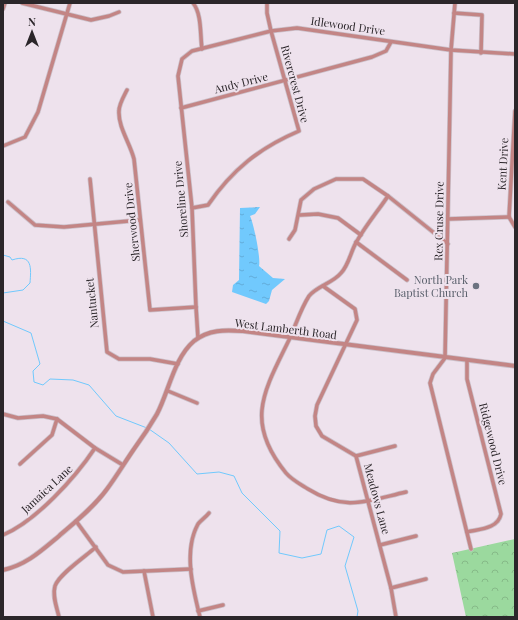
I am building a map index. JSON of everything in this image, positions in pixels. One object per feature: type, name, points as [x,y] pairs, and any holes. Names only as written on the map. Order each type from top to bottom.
[{"type":"street","points":[[3,9],[5,3]]},
{"type":"street","points":[[22,3],[91,20],[119,12]]},
{"type":"street","points":[[3,146],[25,137],[38,112],[70,3]]},
{"type":"street","points":[[193,3],[199,20],[202,49]]},
{"type":"street","name":"Rivercrest Drive","points":[[192,208],[208,205],[218,190],[248,159],[276,141],[299,131],[271,31],[267,13],[267,3]]},
{"type":"street","name":"Rex Cruse Drive","points":[[445,358],[451,50],[455,3]]},
{"type":"street","points":[[454,13],[482,15],[480,53]]},
{"type":"street","name":"Idlewood Drive","points":[[182,59],[192,51],[271,31],[297,28],[451,50],[515,54]]},
{"type":"street","name":"Andy Drive","points":[[181,108],[372,57],[386,51],[391,42]]},
{"type":"street","name":"Shoreline Drive","points":[[182,59],[178,76],[192,208],[198,338]]},
{"type":"street","name":"Sherwood Drive","points":[[127,90],[119,110],[121,126],[134,159],[150,310],[196,307]]},
{"type":"street","name":"Kent Drive","points":[[509,217],[515,111]]},
{"type":"street","name":"Nantucket","points":[[90,179],[93,225],[107,352],[119,359],[150,359],[178,364]]},
{"type":"street","points":[[289,239],[295,230],[300,215],[301,200],[314,189],[336,179],[363,179],[388,196],[448,244]]},
{"type":"street","points":[[388,196],[356,242],[341,274],[310,295],[298,315],[290,338],[267,383],[262,404],[262,422],[269,448],[276,460],[290,477],[314,493],[338,503],[354,504],[406,492]]},
{"type":"street","points":[[8,202],[35,225],[64,227],[140,220]]},
{"type":"street","points":[[300,215],[318,214],[338,218],[361,235]]},
{"type":"street","points":[[448,219],[509,217],[515,227]]},
{"type":"street","points":[[356,242],[407,280]]},
{"type":"street","name":"Meadows Lane","points":[[323,286],[355,309],[357,320],[343,345],[317,405],[316,426],[322,436],[356,456],[380,545],[396,617]]},
{"type":"street","name":"West Lamberth Road","points":[[3,570],[16,567],[33,558],[76,521],[106,490],[156,415],[168,392],[178,364],[188,347],[198,338],[220,330],[243,331],[515,366]]},
{"type":"street","points":[[445,358],[431,378],[430,387],[471,549]]},
{"type":"street","name":"Ridgewood Drive","points":[[467,361],[467,378],[501,514],[498,522],[494,525],[467,532]]},
{"type":"street","points":[[168,392],[197,403]]},
{"type":"street","points":[[3,414],[18,418],[43,416],[57,419],[95,448],[122,466]]},
{"type":"street","points":[[20,464],[52,435],[57,419]]},
{"type":"street","points":[[356,456],[394,446]]},
{"type":"street","name":"Jamaica Lane","points":[[3,535],[22,525],[67,484],[80,471],[95,448]]},
{"type":"street","points":[[200,617],[192,586],[191,545],[199,524],[210,513]]},
{"type":"street","points":[[76,521],[108,565],[122,572],[192,569]]},
{"type":"street","points":[[380,545],[416,536]]},
{"type":"street","points":[[59,617],[55,598],[55,586],[62,576],[96,547]]},
{"type":"street","points":[[144,571],[153,617]]},
{"type":"street","points":[[390,588],[426,579]]},
{"type":"street","points":[[198,611],[223,605]]},
{"type":"green space","points":[[515,539],[515,617],[466,617],[452,553]]},
{"type":"water","points":[[260,207],[255,214],[250,216],[257,242],[259,266],[273,278],[285,279],[272,290],[269,301],[266,304],[232,292],[233,285],[239,280],[240,208]]},
{"type":"waterway","points":[[3,255],[10,257],[12,260],[19,258],[24,259],[29,264],[31,273],[30,283],[23,290],[3,293]]},
{"type":"waterway","points":[[3,321],[31,333],[40,364],[33,371],[34,382],[43,385],[50,379],[73,380],[89,385],[116,416],[147,428]]},
{"type":"waterway","points":[[149,429],[169,443],[197,474],[219,472],[234,476],[242,493],[280,531],[279,553],[302,558],[321,554],[327,530],[339,526],[354,537],[345,566],[358,611],[357,617]]},
{"type":"place","name":"North Park Baptist Church","points":[[476,286]]}]
